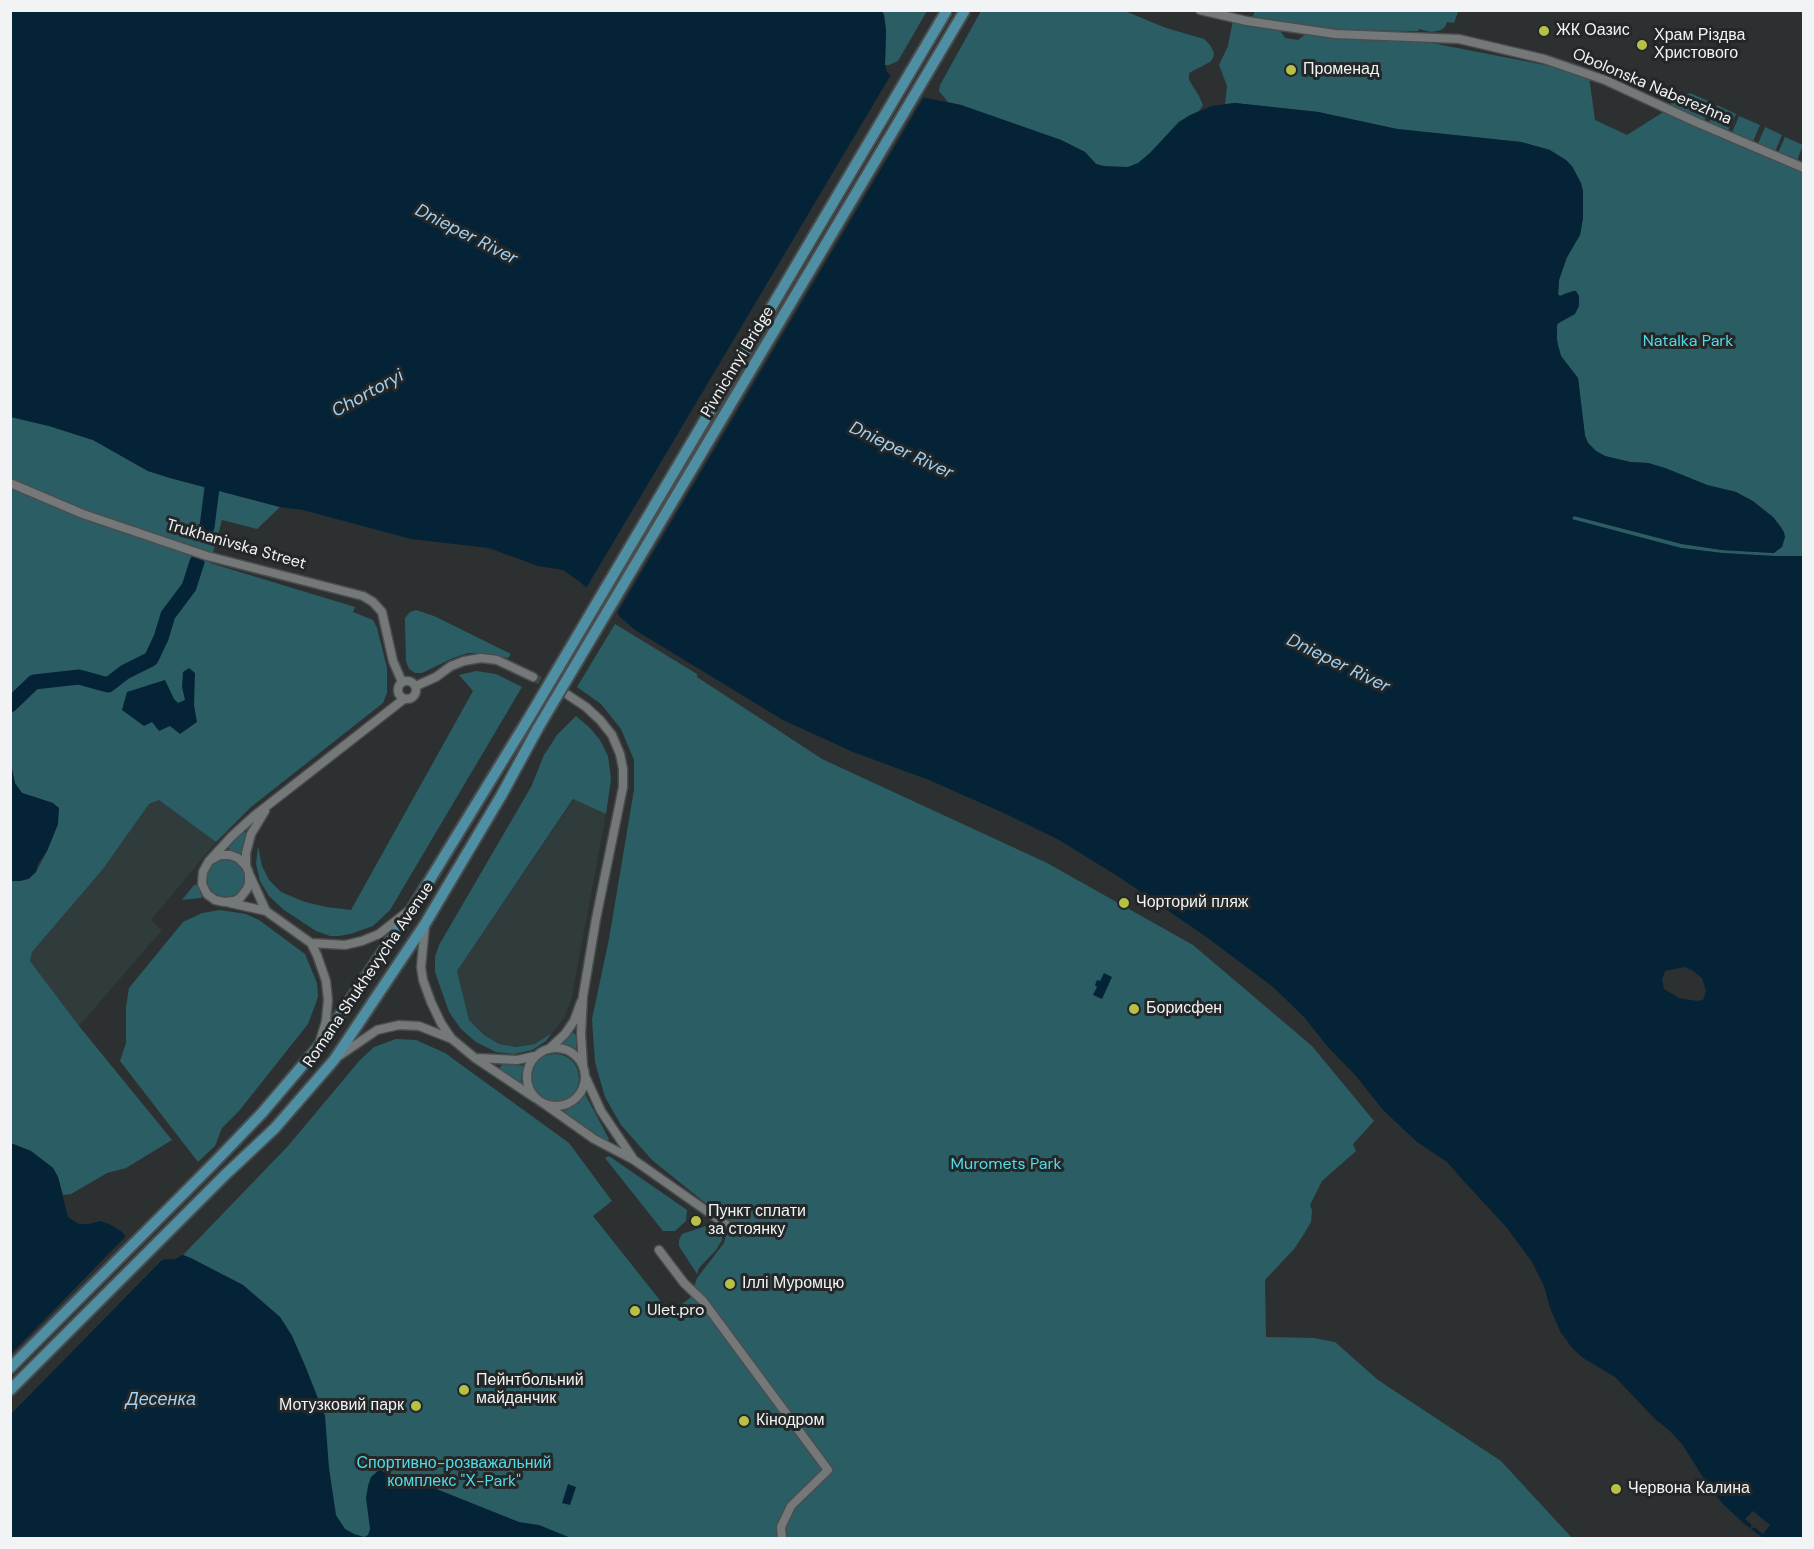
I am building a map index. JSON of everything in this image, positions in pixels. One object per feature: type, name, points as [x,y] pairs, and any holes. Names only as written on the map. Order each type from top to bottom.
[{"type":"main road","name":"Pivnichnyi Bridge","points":[[527,721],[947,10]]},
{"type":"main road","name":"Pivnichnyi Bridge","points":[[538,728],[965,10]]},
{"type":"main road","name":"Romana Shukhevycha Avenue","points":[[10,1368],[262,1113],[319,1046],[412,909],[527,721]]},
{"type":"main road","name":"Romana Shukhevycha Avenue","points":[[10,1390],[275,1128],[334,1060],[425,924],[501,796],[538,728]]},
{"type":"street","name":"Obolonska Naberezhna","points":[[1200,10],[1247,21],[1335,34],[1459,39],[1544,59],[1605,80],[1803,168]]},
{"type":"street","name":"Trukhanivska Street","points":[[10,483],[83,514],[216,557],[363,596],[373,602],[382,612],[393,661],[402,682]]},
{"type":"street","points":[[416,686],[451,666],[481,658],[497,660],[533,677]]},
{"type":"street","points":[[404,699],[398,691],[402,682],[410,681],[416,686]]},
{"type":"street","points":[[319,1046],[326,1021],[328,1000],[326,981],[311,943],[266,911],[215,900],[207,894],[202,884],[202,872],[232,836],[404,699],[414,696],[416,686]]},
{"type":"street","points":[[568,695],[586,707],[612,735],[623,769],[624,787],[596,919],[583,996],[581,1034],[586,1078],[601,1111],[634,1160]]},
{"type":"street","points":[[224,902],[240,898],[249,884],[246,853],[251,834],[260,818],[275,800]]},
{"type":"street","points":[[209,861],[219,855],[238,858],[248,869],[266,911]]},
{"type":"street","points":[[311,943],[345,945],[362,941],[379,934],[412,909]]},
{"type":"street","points":[[425,924],[421,967],[423,981],[441,1023],[452,1039],[475,1058],[594,1139],[634,1160],[731,1228]]},
{"type":"street","points":[[551,1047],[565,1034],[574,1021],[583,996]]},
{"type":"street","points":[[334,1060],[377,1030],[399,1025],[419,1026],[452,1039]]},
{"type":"street","points":[[583,1066],[571,1051],[551,1047],[542,1050],[529,1064],[526,1082],[539,1101],[552,1106],[561,1106],[578,1097],[586,1078]]},
{"type":"street","points":[[475,1058],[517,1060],[535,1056]]},
{"type":"street","points":[[659,1250],[684,1282],[703,1301],[828,1470],[791,1506],[781,1527],[782,1539]]},
{"type":"shaded area","points":[[574,799],[606,814],[571,1001],[564,1018],[552,1033],[535,1044],[516,1047],[499,1044],[484,1035],[469,1020],[457,971]]},
{"type":"shaded area","points":[[159,800],[216,842],[151,920],[162,930],[79,1026],[30,961],[32,952],[103,869],[149,804]]},
{"type":"green space","points":[[1255,10],[1449,10],[1458,12],[1454,23],[1447,22],[1441,30],[1431,32],[1419,29],[1418,31],[1327,30],[1252,19]]},
{"type":"green space","points":[[882,11],[927,11],[898,61],[889,65],[885,65],[886,31]]},
{"type":"green space","points":[[981,11],[1125,11],[1166,28],[1204,39],[1214,53],[1213,58],[1210,62],[1189,73],[1189,80],[1203,105],[1199,111],[1179,122],[1139,163],[1128,167],[1112,168],[1096,164],[1085,152],[1061,140],[948,102],[939,91],[940,85]]},
{"type":"green space","name":"Natalka Park","points":[[1233,20],[1279,29],[1285,38],[1298,40],[1307,33],[1406,38],[1550,66],[1589,77],[1595,120],[1627,135],[1665,111],[1803,172],[1803,556],[1722,553],[1681,548],[1573,520],[1571,517],[1574,516],[1682,544],[1722,550],[1774,553],[1782,528],[1773,517],[1736,492],[1707,485],[1648,463],[1630,462],[1605,456],[1588,443],[1585,436],[1578,378],[1561,356],[1556,329],[1569,292],[1558,295],[1559,280],[1570,249],[1580,235],[1583,218],[1583,191],[1550,150],[1521,142],[1397,129],[1318,112],[1235,103],[1225,104],[1227,86],[1219,65],[1228,46]]},
{"type":"green space","points":[[1690,93],[1713,103],[1703,123],[1666,106]]},
{"type":"green space","points":[[1717,105],[1736,114],[1727,133],[1708,125]]},
{"type":"green space","points":[[1739,116],[1760,125],[1752,144],[1731,135]]},
{"type":"green space","points":[[1765,127],[1782,135],[1774,154],[1757,146]]},
{"type":"green space","points":[[1785,137],[1803,145],[1796,163],[1777,155]]},
{"type":"green space","points":[[11,417],[93,440],[148,471],[280,507],[257,529],[222,520],[210,563],[355,607],[353,612],[373,620],[387,668],[387,693],[383,703],[251,807],[216,842],[159,800],[149,804],[103,869],[32,952],[30,961],[79,1026],[172,1140],[126,1168],[107,1173],[71,1194],[63,1195],[53,1168],[31,1151],[11,1143],[10,881],[29,879],[36,872],[58,824],[53,803],[22,793],[15,784],[11,762]]},
{"type":"green space","points":[[416,610],[434,616],[511,654],[508,658],[485,653],[468,653],[422,673],[415,673],[409,669],[406,661],[405,618],[410,612]]},
{"type":"green space","name":"Muromets Park","points":[[615,624],[697,674],[697,677],[822,759],[1047,863],[1193,945],[1312,1046],[1374,1121],[1353,1144],[1356,1151],[1322,1181],[1310,1205],[1311,1222],[1294,1249],[1265,1280],[1266,1337],[1314,1338],[1335,1342],[1378,1380],[1501,1461],[1572,1538],[308,1538],[331,1484],[306,1368],[292,1336],[280,1317],[243,1285],[183,1255],[288,1146],[360,1060],[374,1047],[396,1039],[416,1040],[445,1053],[569,1143],[612,1201],[593,1216],[670,1313],[690,1298],[697,1278],[724,1243],[729,1222],[652,1160],[621,1125],[605,1097],[595,1062],[592,1019],[609,939],[634,790],[634,760],[621,729],[601,704],[577,687]]},
{"type":"green space","points":[[476,671],[496,674],[522,687],[390,910],[373,926],[350,934],[330,936],[316,931],[284,910],[269,896],[260,881],[256,864],[258,846],[262,866],[269,880],[281,892],[305,902],[351,910],[473,691],[459,675]]},
{"type":"green space","points":[[576,716],[600,740],[608,756],[611,779],[606,814],[573,799],[457,971],[469,1020],[484,1035],[499,1044],[516,1047],[535,1044],[552,1033],[546,1041],[532,1050],[514,1054],[496,1052],[476,1042],[461,1029],[449,1012],[435,972],[435,957],[439,945],[531,787],[544,755],[557,735]]},
{"type":"green space","points":[[242,832],[247,834],[243,852],[240,855],[229,850],[229,847]]},
{"type":"green space","points":[[226,859],[239,865],[245,878],[239,891],[226,897],[213,891],[207,878],[213,865]]},
{"type":"green space","points":[[194,885],[197,885],[201,898],[182,900]]},
{"type":"green space","points":[[220,910],[246,914],[259,920],[305,954],[317,983],[318,997],[308,1024],[239,1111],[222,1128],[215,1146],[198,1162],[120,1061],[126,1043],[126,1007],[129,988],[183,922],[202,913]]},
{"type":"green space","points":[[571,1032],[576,1036],[576,1050],[573,1051],[563,1046]]},
{"type":"green space","points":[[550,1054],[560,1054],[572,1061],[579,1073],[579,1083],[572,1095],[560,1102],[550,1102],[535,1091],[531,1083],[531,1073],[542,1058]]},
{"type":"green space","points":[[503,1064],[525,1066],[521,1085],[500,1070]]},
{"type":"green space","points":[[585,1094],[609,1139],[607,1142],[561,1113],[579,1103]]},
{"type":"green space","points":[[609,1156],[687,1210],[686,1221],[675,1231],[663,1231],[605,1158]]},
{"type":"green space","points":[[709,1225],[719,1230],[722,1240],[699,1268],[697,1274],[679,1246],[679,1240],[682,1234]]},
{"type":"water","name":"Dnieper River","points":[[11,11],[882,11],[886,31],[885,65],[887,72],[899,85],[921,97],[961,105],[1061,140],[1085,152],[1096,164],[1103,166],[1128,167],[1138,163],[1179,122],[1190,115],[1212,106],[1235,103],[1318,112],[1397,129],[1521,142],[1550,150],[1566,160],[1581,183],[1583,218],[1580,235],[1566,259],[1559,280],[1558,294],[1560,296],[1576,291],[1579,296],[1579,306],[1575,314],[1557,324],[1557,341],[1561,356],[1578,378],[1585,436],[1588,443],[1605,456],[1630,462],[1648,463],[1707,485],[1736,492],[1753,501],[1773,517],[1785,537],[1782,547],[1774,553],[1722,550],[1682,544],[1574,516],[1572,519],[1681,548],[1722,553],[1803,556],[1803,1538],[1763,1538],[1722,1503],[1682,1444],[1669,1430],[1656,1420],[1615,1377],[1583,1358],[1572,1348],[1560,1331],[1544,1286],[1532,1262],[1507,1228],[1447,1162],[1417,1142],[1383,1110],[1304,1017],[1273,987],[1205,936],[1119,877],[1059,840],[1006,814],[929,780],[853,752],[783,720],[635,630],[563,570],[538,566],[489,548],[411,539],[170,478],[148,471],[93,440],[11,417]],"holes":[[[1684,967],[1702,978],[1706,991],[1703,1000],[1679,998],[1664,989],[1662,980],[1665,971]]]},
{"type":"water","points":[[189,668],[195,673],[194,705],[197,722],[180,734],[170,726],[159,731],[152,722],[144,726],[122,710],[127,692],[165,680],[178,703],[185,700],[182,687],[183,672]]},
{"type":"water","points":[[10,762],[15,783],[22,793],[53,803],[59,808],[58,824],[36,872],[20,881],[11,881]]},
{"type":"water","points":[[1104,973],[1112,977],[1102,999],[1093,995],[1097,987],[1095,985],[1097,980],[1100,981]]},
{"type":"water","name":"Десенка","points":[[10,1143],[31,1151],[53,1168],[58,1177],[68,1217],[74,1221],[79,1224],[100,1221],[109,1224],[121,1231],[132,1244],[157,1260],[175,1259],[183,1255],[191,1258],[243,1285],[280,1317],[292,1336],[325,1416],[336,1515],[345,1529],[364,1537],[368,1535],[370,1529],[366,1498],[368,1486],[371,1477],[379,1470],[434,1488],[519,1522],[539,1525],[571,1538],[11,1538]]},
{"type":"water","points":[[568,1484],[576,1487],[570,1505],[562,1503]]},
{"type":"pier","points":[[892,73],[901,82],[925,95],[617,613],[619,615],[617,619],[585,590]]},
{"type":"pier","points":[[126,1236],[142,1249],[163,1259],[11,1414],[11,1354]]},
{"type":"pier","points":[[1753,1511],[1770,1525],[1763,1534],[1754,1527],[1750,1528],[1752,1525],[1745,1519]]},
{"type":"waterway","name":"Chortoryi","points":[[207,527],[213,480],[222,475]]},
{"type":"waterway","name":"Chortoryi","points":[[10,705],[34,682],[79,677],[108,685],[125,672],[151,659],[168,615],[189,587],[197,562]]},
{"type":"tunnel","points":[[533,677],[565,693]]},
{"type":"place","name":"ЖК Оазис","points":[[1544,31]]},
{"type":"place","name":"Храм Різдва Христового","points":[[1642,45]]},
{"type":"place","name":"Променад","points":[[1291,70]]},
{"type":"place","name":"Чорторий пляж","points":[[1124,903]]},
{"type":"place","name":"Борисфен","points":[[1134,1009]]},
{"type":"place","name":"Пункт сплати за стоянку","points":[[696,1221]]},
{"type":"place","name":"Іллі Муромцю","points":[[730,1284]]},
{"type":"place","name":"Ulet.pro","points":[[635,1311]]},
{"type":"place","name":"Пейнтбольний майданчик","points":[[464,1390]]},
{"type":"place","name":"Мотузковий парк","points":[[416,1406]]},
{"type":"place","name":"Кінодром","points":[[744,1421]]},
{"type":"place","name":"Червона Калина","points":[[1616,1489]]},
{"type":"park label","name":"Спортивно-розважальний комплекс \"Х-Park\"","points":[[454,1473]]}]
